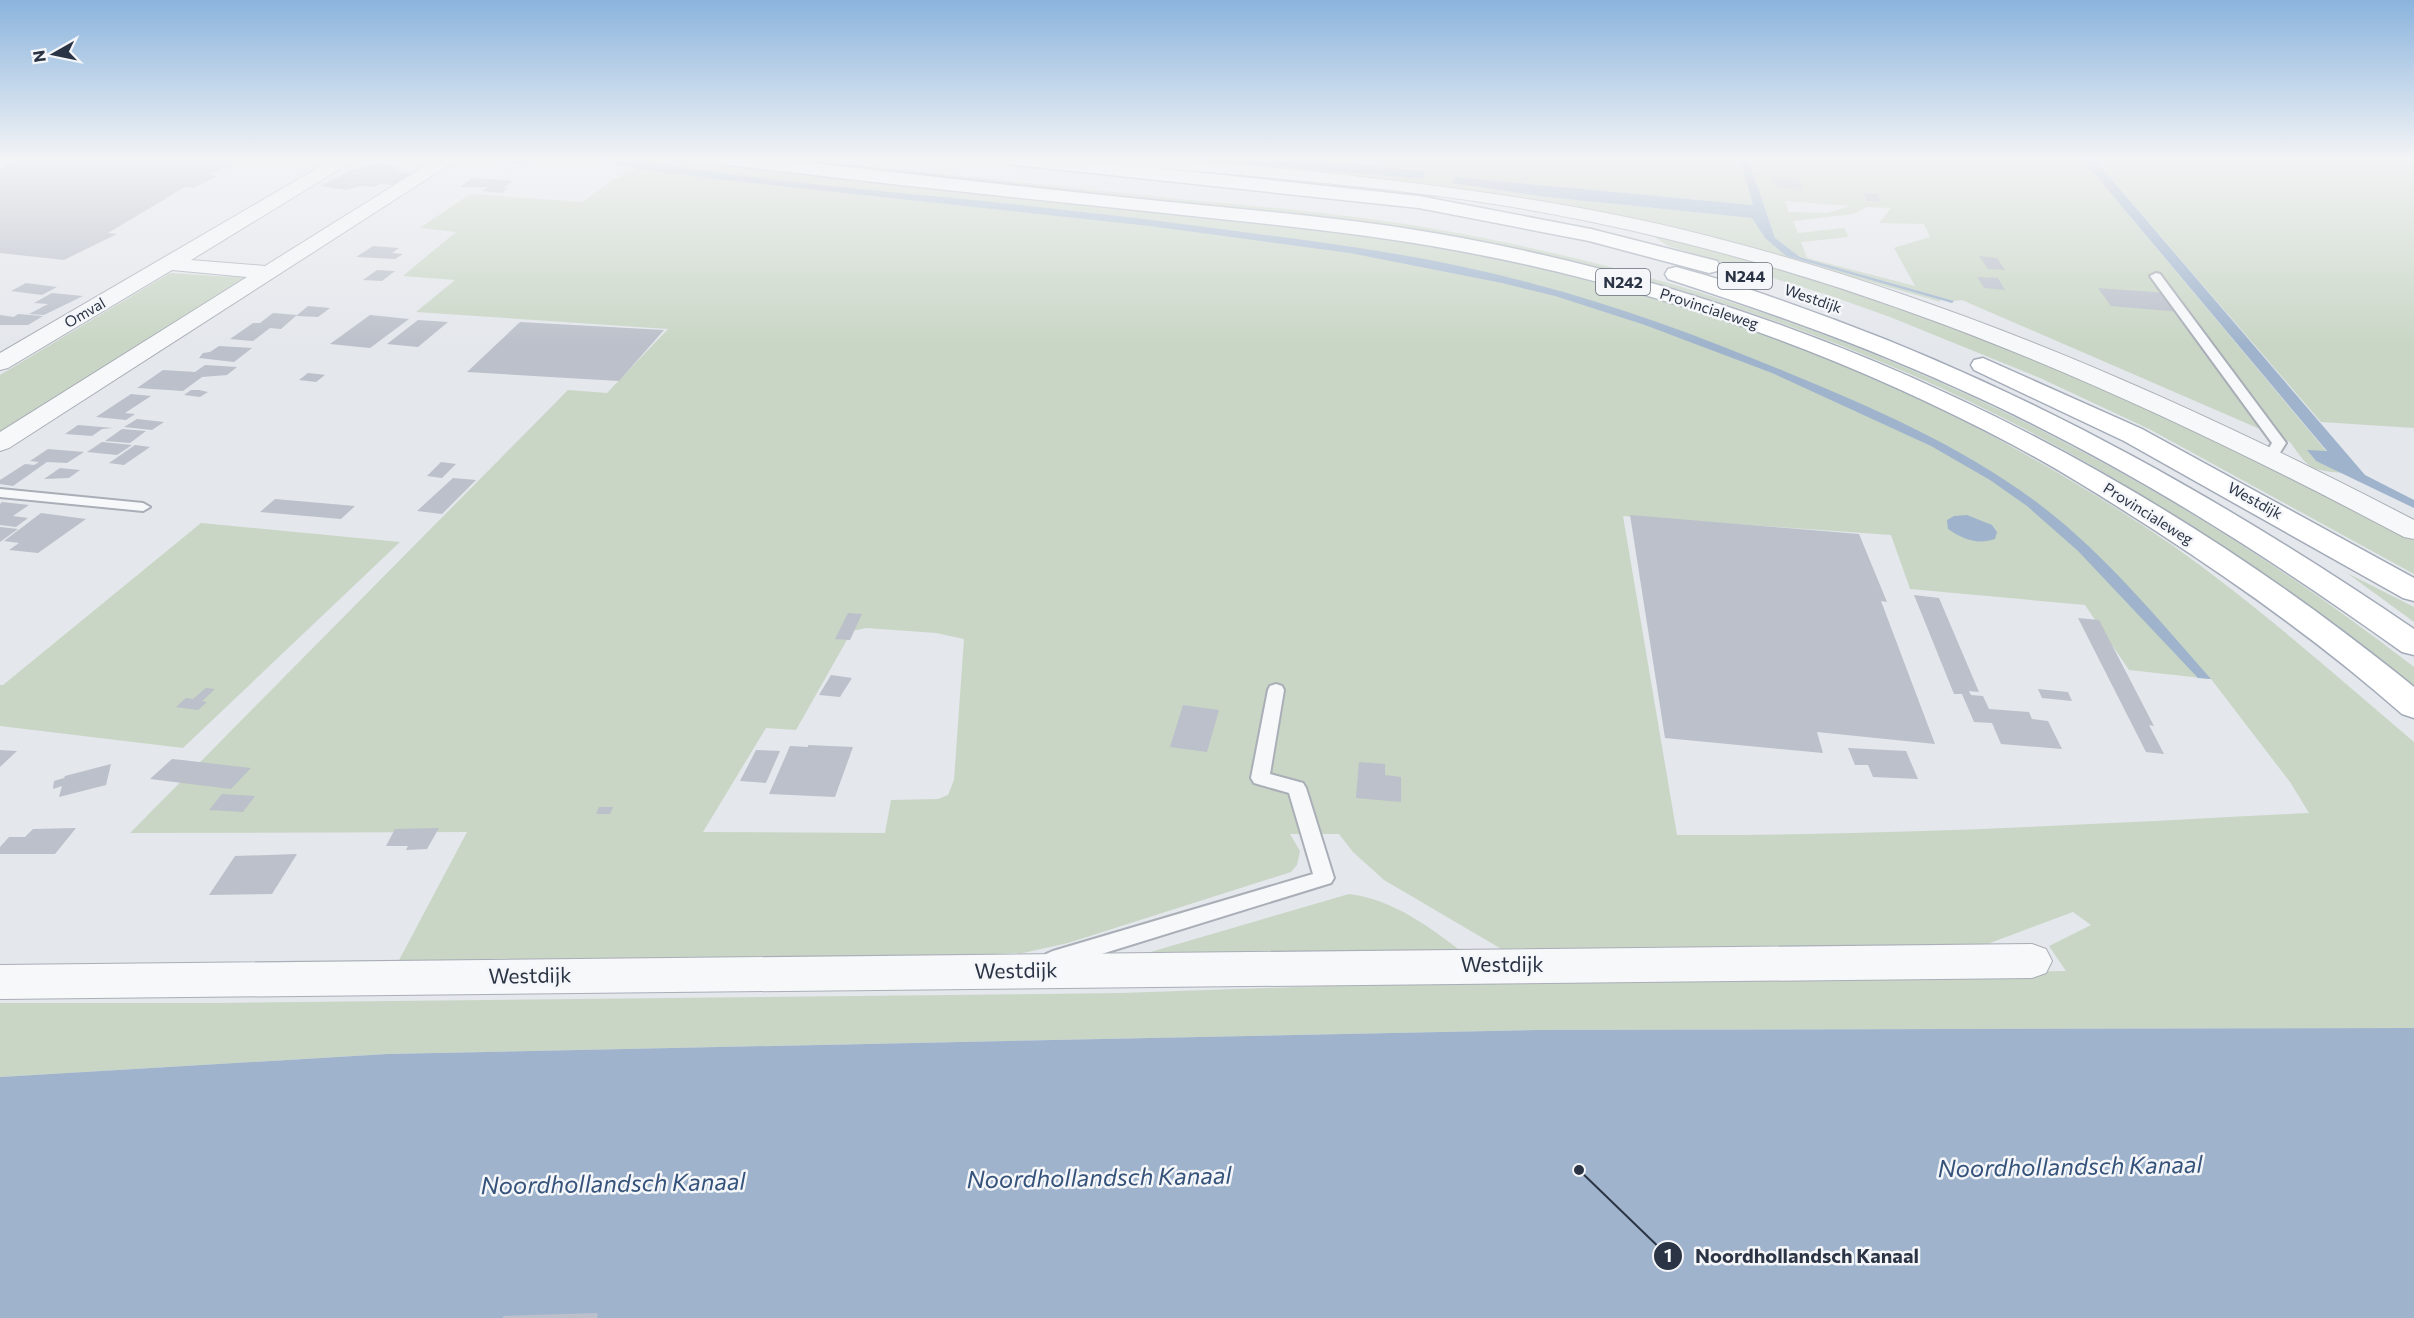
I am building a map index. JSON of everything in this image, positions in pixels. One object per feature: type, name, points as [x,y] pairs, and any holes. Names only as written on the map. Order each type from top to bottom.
[{"type":"main road","name":"Provincialeweg","points":[[1278,221],[1390,233],[1532,260],[1608,278],[1710,308],[1863,364],[1941,399],[2065,464],[2138,507],[2279,598],[2414,705]]},
{"type":"main road","name":"Provincialeweg","points":[[1436,221],[1574,248],[1720,287],[1829,324],[1966,381],[2099,446],[2171,485],[2294,560],[2414,644]]},
{"type":"main road","name":"Westdijk","points":[[1521,221],[1641,247],[1718,268],[1788,290],[1899,330]]},
{"type":"main road","name":"Westdijk","points":[[1967,358],[2133,435],[2414,591]]},
{"type":"street","name":"Omval","points":[[0,363],[244,221]]},
{"type":"street","points":[[0,444],[351,221]]},
{"type":"street","name":"Westdijk","points":[[1613,221],[1721,245],[1849,282],[1967,322],[2105,377],[2271,456],[2414,531]]},
{"type":"street","points":[[171,264],[268,273]]},
{"type":"street","name":"Westdijk","points":[[0,982],[2032,961]]},
{"type":"lane","points":[[2156,276],[2279,443],[2271,456]]},
{"type":"lane","points":[[0,493],[143,507]]},
{"type":"lane","points":[[1018,971],[1324,878],[1297,788],[1260,778],[1276,690]]},
{"type":"green space","points":[[431,221],[1231,221],[1395,240],[1546,270],[1678,306],[1808,351],[1871,377],[1994,437],[2129,516],[2204,568],[2265,616],[2414,742],[2414,1028],[1535,1030],[387,1054],[0,1077],[0,1003],[220,1003],[1121,993],[1588,977],[2066,971],[2049,946],[2091,925],[2073,912],[1974,949],[1510,954],[1384,880],[1353,852],[1339,834],[1290,834],[1300,851],[1297,865],[1291,872],[1068,943],[1023,953],[902,957],[397,964],[467,832],[130,833],[568,390],[607,393],[668,329],[416,312],[455,280],[403,276],[456,232],[420,228]],"holes":[[[1623,516],[1891,535],[1910,589],[2085,605],[2129,670],[2211,679],[2290,782],[2309,813],[1914,831],[1677,835]],[[866,628],[936,633],[964,639],[954,780],[948,795],[938,799],[891,800],[885,833],[703,832],[766,728],[796,730],[852,631]]]},
{"type":"green space","points":[[1353,221],[1383,221],[1452,232],[1584,260],[1712,296],[1837,340],[1959,391],[2078,449],[2193,515],[2305,588],[2414,667],[2414,686],[2400,688],[2237,558],[2122,483],[2028,430],[1930,383],[1831,342],[1729,305],[1625,274],[1520,249],[1414,229]]},
{"type":"green space","points":[[1617,221],[1755,221],[1765,238],[1786,256],[1939,299],[1941,302],[1778,256]]},
{"type":"green space","points":[[1769,221],[1797,221],[1793,221],[1798,233],[1844,228],[1849,237],[1801,242],[1807,258],[1915,286],[1894,248],[1930,237],[1924,224],[1879,223],[1881,221],[2133,221],[2327,452],[2308,451],[2316,461],[2344,473],[2312,467],[2290,442],[1962,300],[1954,301],[1800,257],[1775,238]]},
{"type":"green space","points":[[2147,221],[2414,221],[2414,428],[2321,422]]},
{"type":"green space","points":[[1647,232],[1784,266],[2113,386],[2414,538],[2414,574],[2149,429],[2040,378],[1890,317],[1831,296],[1668,246]]},
{"type":"green space","points":[[170,273],[248,278],[0,437],[0,375]]},
{"type":"green space","points":[[201,523],[400,542],[183,748],[0,726],[0,685],[3,685]]},
{"type":"green space","points":[[2347,573],[2414,607],[2414,622]]},
{"type":"green space","points":[[1349,894],[1381,902],[1397,909],[1426,926],[1467,956],[1123,960]]},
{"type":"water","points":[[1099,221],[1154,221],[1182,224],[1328,243],[1466,267],[1632,313],[1823,387],[1950,447],[2039,504],[2086,543],[2108,565],[2211,679],[2198,678],[2078,551],[2027,506],[1990,480],[1931,446],[1772,373],[1645,325],[1555,296],[1502,283],[1350,253]]},
{"type":"water","points":[[1754,221],[1769,221],[1775,238],[1800,257],[1954,301],[1952,303],[1786,256],[1765,238]]},
{"type":"water","points":[[2134,221],[2147,221],[2365,475],[2414,500],[2414,508],[2316,461],[2307,450],[2327,451]]},
{"type":"water","points":[[1967,515],[1992,525],[1997,532],[1995,539],[1970,540],[1948,529],[1947,520],[1954,516]]},
{"type":"water","points":[[2414,1028],[2414,1318],[0,1318],[0,1077],[387,1054],[1535,1030]]},
{"type":"building","points":[[0,221],[129,221],[108,233],[117,234],[64,260],[0,253]]},
{"type":"building","points":[[373,246],[399,248],[392,253],[403,254],[395,259],[356,257]]},
{"type":"building","points":[[1979,256],[1997,258],[2005,270],[1988,269]]},
{"type":"building","points":[[377,270],[395,271],[382,281],[363,280]]},
{"type":"building","points":[[1977,277],[1998,278],[2005,290],[1984,288]]},
{"type":"building","points":[[26,283],[57,287],[42,295],[11,291]]},
{"type":"building","points":[[2098,288],[2167,293],[2182,312],[2111,306]]},
{"type":"building","points":[[52,293],[83,296],[44,315],[29,314],[48,304],[34,303]]},
{"type":"building","points":[[308,306],[330,308],[318,317],[296,316]]},
{"type":"building","points":[[273,313],[297,315],[281,329],[270,328],[253,341],[230,339],[253,323],[260,323]]},
{"type":"building","points":[[18,314],[43,316],[28,325],[0,325],[0,315],[14,317]]},
{"type":"building","points":[[370,315],[409,319],[370,348],[330,344]]},
{"type":"building","points":[[418,320],[448,322],[418,347],[387,344]]},
{"type":"building","points":[[520,322],[664,330],[619,381],[467,372]]},
{"type":"building","points":[[219,346],[252,348],[234,362],[199,358],[203,353],[210,352]]},
{"type":"building","points":[[205,365],[237,367],[227,375],[202,377],[183,391],[137,388],[163,370],[195,372]]},
{"type":"building","points":[[308,373],[325,375],[316,382],[299,380]]},
{"type":"building","points":[[191,390],[208,392],[200,397],[184,395]]},
{"type":"building","points":[[131,394],[151,396],[125,413],[135,414],[126,420],[96,417]]},
{"type":"building","points":[[137,419],[164,422],[152,430],[124,427]]},
{"type":"building","points":[[78,425],[113,428],[102,429],[92,436],[65,434]]},
{"type":"building","points":[[122,429],[146,431],[130,443],[105,441]]},
{"type":"building","points":[[102,442],[132,445],[117,455],[87,452]]},
{"type":"building","points":[[135,445],[150,447],[124,465],[109,463]]},
{"type":"building","points":[[48,449],[84,452],[67,463],[47,462],[13,486],[0,484],[0,480],[25,464],[34,465],[39,462],[30,461]]},
{"type":"building","points":[[441,462],[456,464],[442,478],[427,476]]},
{"type":"building","points":[[60,468],[80,470],[69,478],[44,479]]},
{"type":"building","points":[[453,478],[476,480],[442,514],[417,511]]},
{"type":"building","points":[[275,499],[355,506],[341,519],[260,512]]},
{"type":"building","points":[[2,502],[29,505],[13,516],[28,518],[16,527],[0,525],[0,504]]},
{"type":"building","points":[[41,513],[86,519],[38,553],[9,550],[19,543],[4,541]]},
{"type":"building","points":[[1630,515],[1859,534],[1887,602],[1881,601],[1935,744],[1817,732],[1823,753],[1665,738]]},
{"type":"building","points":[[0,527],[18,529],[0,542]]},
{"type":"building","points":[[1914,595],[1939,598],[1979,692],[1969,691],[1971,695],[1983,696],[1989,709],[2029,712],[2032,719],[2048,721],[2062,749],[2001,744],[1992,723],[1974,722],[1962,694],[1954,694]]},
{"type":"building","points":[[848,613],[862,614],[850,640],[835,639]]},
{"type":"building","points":[[2078,618],[2099,620],[2154,726],[2149,725],[2164,754],[2146,752]]},
{"type":"building","points":[[831,675],[852,678],[840,697],[819,695]]},
{"type":"building","points":[[206,688],[215,689],[202,701],[207,702],[198,710],[176,707],[186,698],[193,699]]},
{"type":"building","points":[[2038,689],[2068,692],[2072,701],[2042,698]]},
{"type":"building","points":[[1183,705],[1219,710],[1207,752],[1170,747]]},
{"type":"building","points":[[808,745],[853,747],[835,797],[769,794],[790,746],[808,747]]},
{"type":"building","points":[[1848,748],[1906,751],[1918,779],[1873,777],[1868,765],[1855,765]]},
{"type":"building","points":[[0,750],[17,751],[0,767]]},
{"type":"building","points":[[756,750],[780,751],[766,783],[740,781]]},
{"type":"building","points":[[172,759],[251,768],[231,789],[150,779]]},
{"type":"building","points":[[1359,762],[1385,764],[1385,775],[1401,777],[1401,802],[1356,798]]},
{"type":"building","points":[[111,764],[106,785],[59,797],[62,786],[53,789],[54,781],[65,776]]},
{"type":"building","points":[[222,794],[255,796],[243,812],[209,810]]},
{"type":"building","points":[[599,807],[613,807],[610,814],[596,814]]},
{"type":"building","points":[[76,828],[55,854],[0,854],[0,847],[9,837],[25,837],[33,829]]},
{"type":"building","points":[[439,828],[427,849],[406,850],[408,846],[386,846],[395,829]]},
{"type":"building","points":[[297,854],[272,894],[209,895],[235,856]]},
{"type":"building","points":[[598,1313],[597,1318],[503,1318],[503,1316]]},
{"type":"place","name":"Noordhollandsch Kanaal","points":[[1579,1170]]}]
